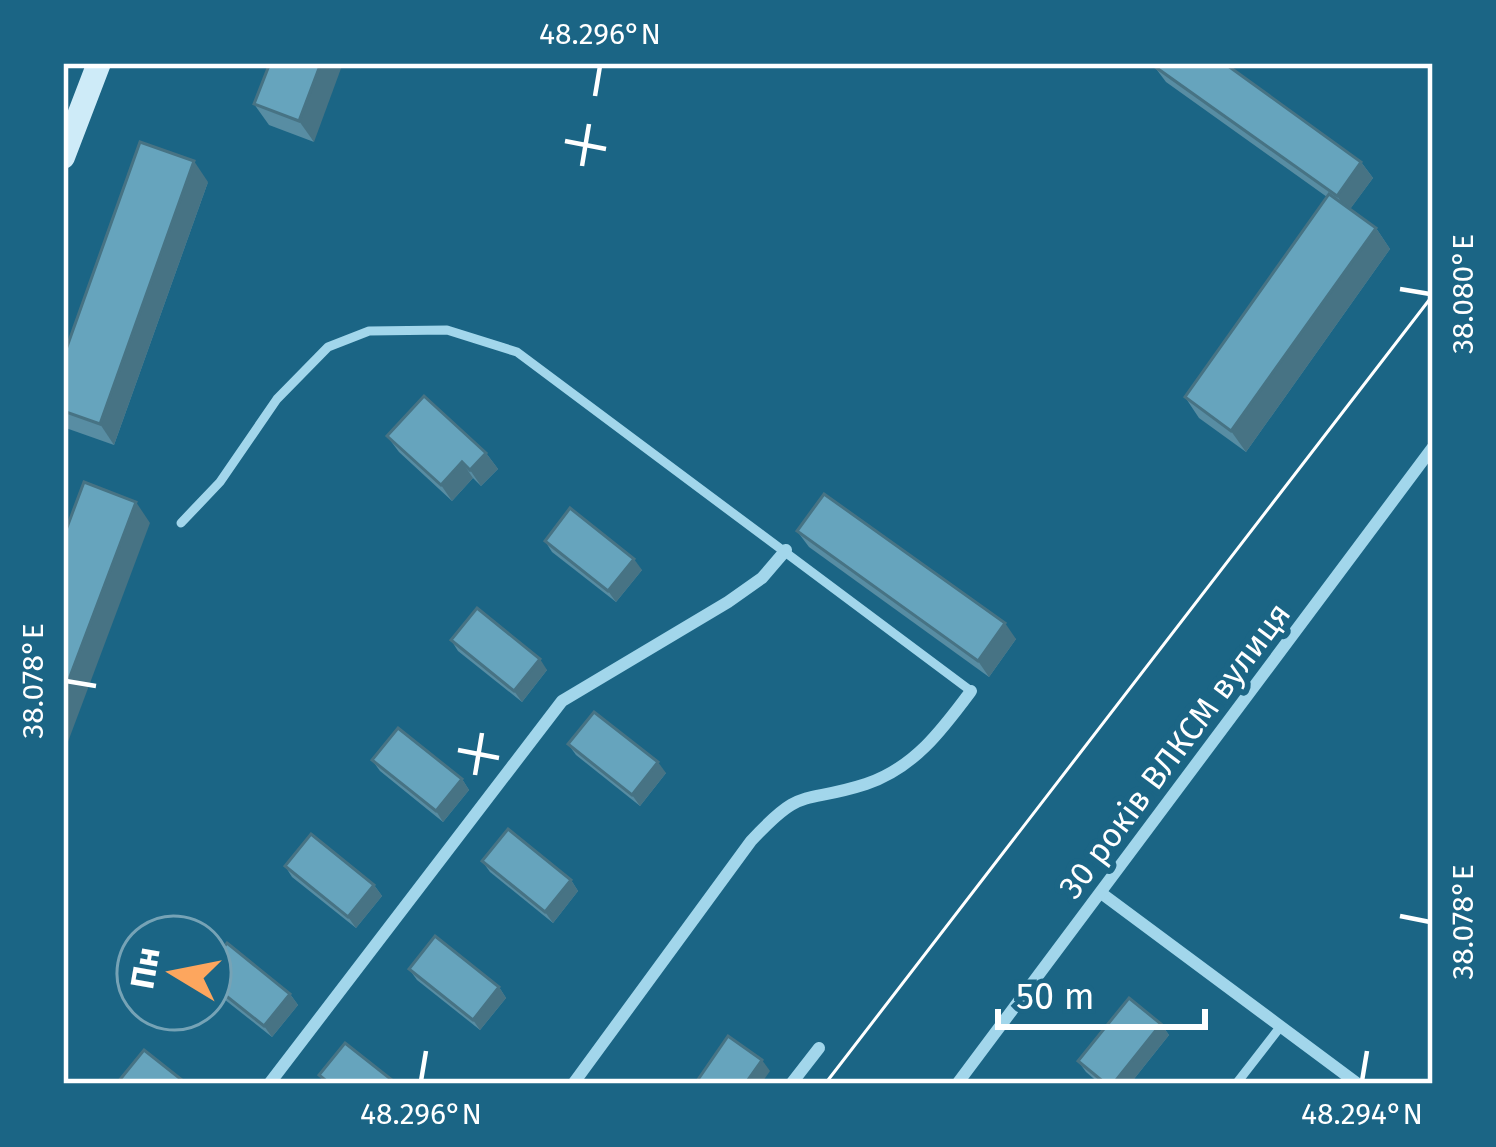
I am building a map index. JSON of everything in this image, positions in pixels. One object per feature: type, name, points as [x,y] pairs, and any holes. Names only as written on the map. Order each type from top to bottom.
[{"type":"main road","points":[[63,158],[98,63]]},
{"type":"street","name":"30 років ВЛКСМ вулиця","points":[[957,1084],[1433,447]]},
{"type":"street","points":[[268,1084],[562,701],[728,602],[762,578],[786,550]]},
{"type":"street","points":[[573,1084],[751,841],[784,805],[813,793],[866,784],[901,766],[929,746],[971,691]]},
{"type":"street","points":[[1101,892],[1358,1084]]},
{"type":"street","points":[[791,1084],[819,1048]]},
{"type":"lane","points":[[181,523],[220,482],[277,399],[328,347],[368,331],[447,330],[517,352],[971,691]]},
{"type":"lane","points":[[1236,1084],[1281,1026]]},
{"type":"building","points":[[270,63],[321,63],[299,121],[254,104]]},
{"type":"building","points":[[1224,63],[1361,162],[1337,196],[1154,66]]},
{"type":"building","points":[[140,142],[194,161],[100,424],[63,411],[63,358]]},
{"type":"building","points":[[1329,194],[1376,228],[1231,431],[1185,397]]},
{"type":"building","points":[[424,396],[486,453],[470,470],[462,462],[441,485],[387,436]]},
{"type":"building","points":[[84,482],[136,502],[63,695],[63,538]]},
{"type":"building","points":[[824,494],[1005,623],[978,661],[797,531]]},
{"type":"building","points":[[570,508],[634,559],[608,591],[545,541]]},
{"type":"building","points":[[477,608],[540,659],[514,691],[451,640]]},
{"type":"building","points":[[594,712],[658,762],[632,795],[568,744]]},
{"type":"building","points":[[398,728],[462,779],[436,811],[372,760]]},
{"type":"building","points":[[508,829],[571,880],[545,912],[482,861]]},
{"type":"building","points":[[311,834],[374,885],[348,917],[285,866]]},
{"type":"building","points":[[435,936],[499,987],[473,1020],[409,969]]},
{"type":"building","points":[[234,949],[290,994],[264,1026],[234,1002]]},
{"type":"building","points":[[1129,998],[1161,1024],[1113,1084],[1106,1084],[1078,1061]]},
{"type":"building","points":[[728,1036],[762,1060],[745,1084],[695,1084]]},
{"type":"building","points":[[345,1043],[397,1084],[330,1084],[319,1075]]},
{"type":"building","points":[[144,1050],[187,1084],[118,1082]]},
{"type":"tram line","points":[[825,1084],[1433,295]]}]
